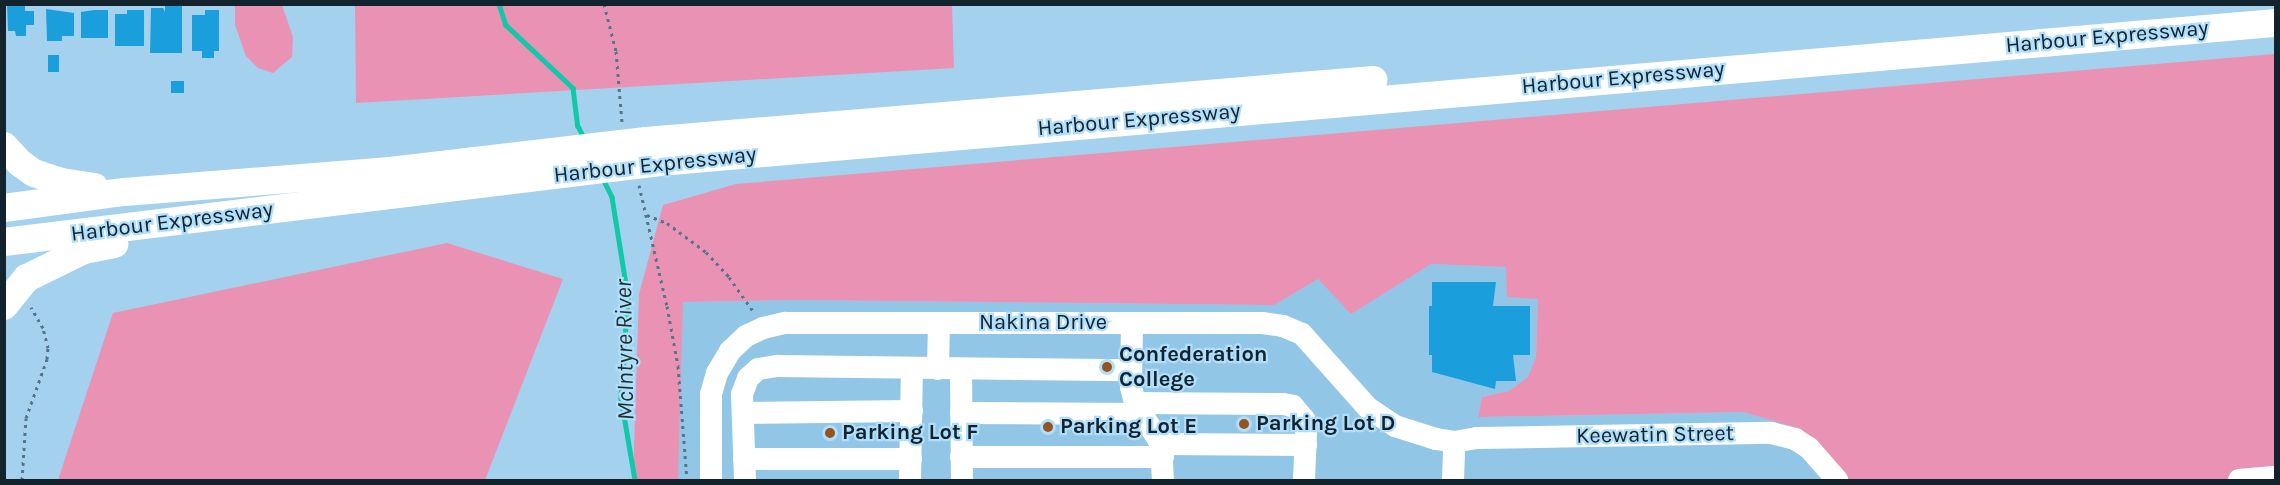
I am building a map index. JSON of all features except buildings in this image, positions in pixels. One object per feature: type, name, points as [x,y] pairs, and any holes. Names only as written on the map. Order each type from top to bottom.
[{"type":"main road","name":"Harbour Expressway","points":[[4,208],[124,192],[390,171],[548,151],[2266,4]]},
{"type":"main road","name":"Harbour Expressway","points":[[4,242],[539,178],[643,143],[2276,23]]},
{"type":"main road","points":[[4,146],[20,163],[34,173],[62,182],[124,192]]},
{"type":"main road","points":[[18,307],[27,278],[84,250],[266,211]]},
{"type":"street","name":"Nakina Drive","points":[[711,480],[711,394],[717,373],[730,351],[747,336],[763,328],[785,323],[1262,323],[1283,326],[1302,334],[1367,407],[1381,417],[1406,429],[1454,442]]},
{"type":"street","points":[[938,369],[939,323]]},
{"type":"street","points":[[1132,324],[1130,370],[1138,408],[1162,451],[1163,480]]},
{"type":"street","points":[[912,369],[911,470],[744,470],[745,384],[752,373],[766,367],[1130,370]]},
{"type":"street","points":[[961,370],[962,480]]},
{"type":"street","points":[[961,413],[1289,404],[1304,419],[1306,445],[1304,480]]},
{"type":"street","points":[[743,413],[912,411]]},
{"type":"street","name":"Keewatin Street","points":[[1454,442],[1477,438],[1771,433],[1794,439],[1809,448],[1837,480]]},
{"type":"street","points":[[1453,480],[1454,442]]},
{"type":"street","points":[[961,457],[1306,445]]},
{"type":"street","points":[[2239,480],[2276,477]]},
{"type":"path","points":[[604,4],[643,143]]},
{"type":"path","points":[[638,181],[678,366],[687,480]]},
{"type":"path","points":[[645,214],[667,223],[706,252],[729,277],[763,328]]},
{"type":"path","points":[[18,307],[44,328],[48,348],[47,358],[26,418],[22,480]]},
{"type":"shaded area","points":[[235,4],[282,5],[293,37],[292,57],[273,73],[258,68],[246,56],[235,25]]},
{"type":"shaded area","points":[[355,5],[952,5],[954,68],[356,103]]},
{"type":"shaded area","points":[[2275,54],[2275,480],[1831,480],[1801,429],[1743,412],[1478,417],[1482,397],[1509,391],[1528,377],[1536,357],[1538,299],[1507,297],[1506,267],[1431,264],[1351,314],[1318,279],[1274,305],[797,300],[683,302],[678,480],[633,480],[639,294],[663,205],[736,184]]},
{"type":"shaded area","points":[[447,243],[563,279],[485,480],[58,480],[113,313]]},
{"type":"shaded area","name":"Confederation College","points":[[1431,264],[1506,267],[1538,299],[1536,357],[1528,377],[1509,391],[1482,397],[1478,417],[1743,412],[1801,429],[1831,480],[678,480],[682,302],[797,300],[1274,305],[1318,279],[1351,313]]},
{"type":"waterway","name":"McIntyre River","points":[[499,4],[506,25],[573,88],[578,126],[584,138]]},
{"type":"waterway","name":"McIntyre River","points":[[603,179],[612,197],[628,297],[621,398],[635,480]]},
{"type":"place","name":"Confederation College","points":[[1107,367]]},
{"type":"place","name":"Parking Lot D","points":[[1244,424]]},
{"type":"place","name":"Parking Lot E","points":[[1048,427]]},
{"type":"place","name":"Parking Lot F","points":[[830,433]]}]
